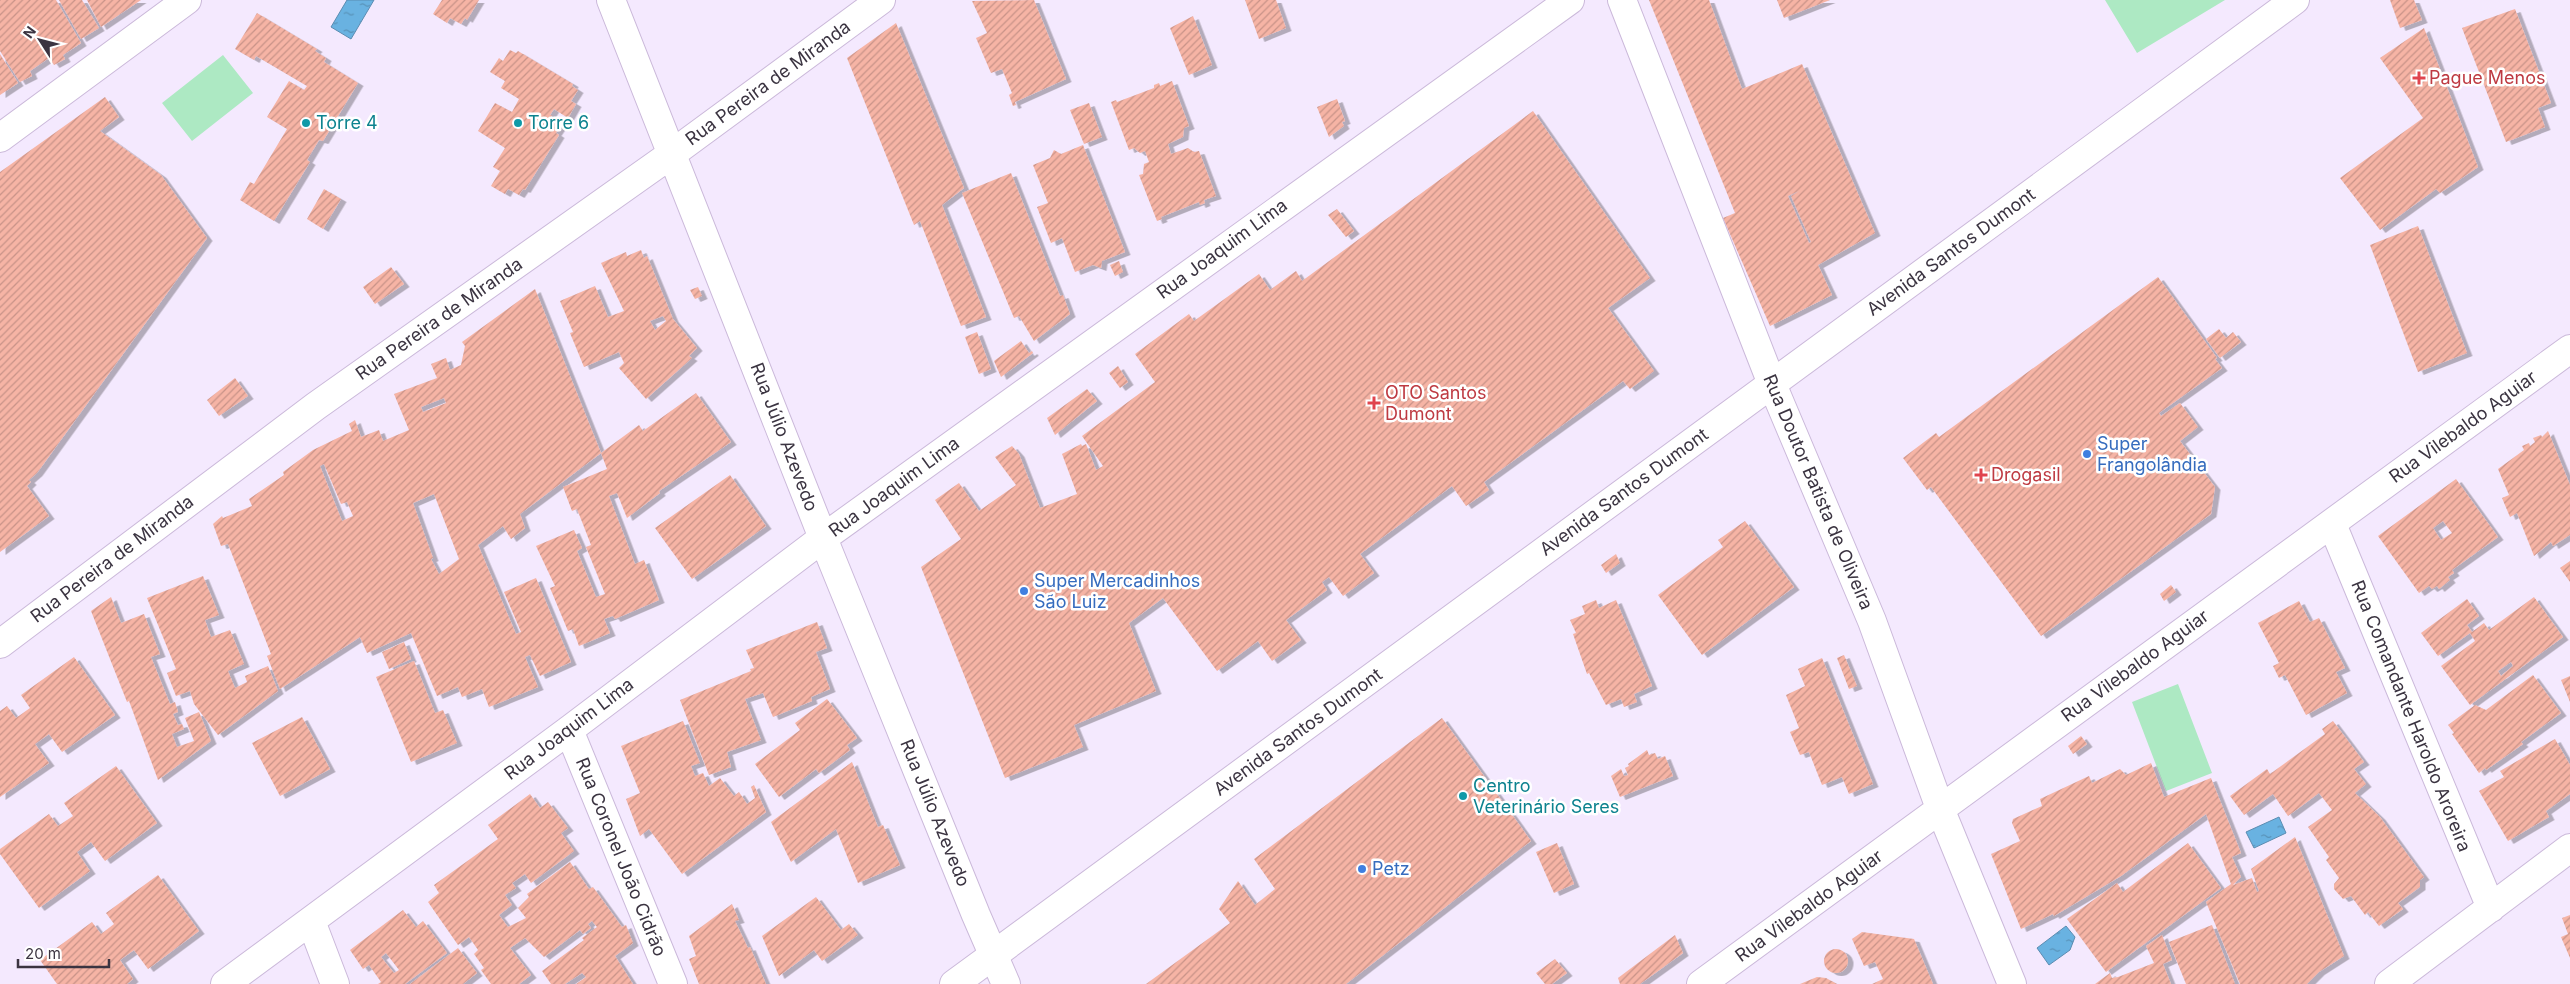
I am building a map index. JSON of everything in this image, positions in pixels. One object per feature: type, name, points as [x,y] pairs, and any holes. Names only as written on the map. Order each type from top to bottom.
[{"type":"street","points":[[0,138],[187,0]]},
{"type":"street","name":"Rua Júlio Azevedo","points":[[611,0],[673,153],[823,538],[1006,984]]},
{"type":"street","name":"Rua Pereira de Miranda","points":[[0,644],[316,406],[673,153],[881,0]]},
{"type":"street","name":"Rua Joaquim Lima","points":[[225,984],[569,730],[823,538],[1570,0]]},
{"type":"street","name":"Rua Doutor Batista de Oliveira","points":[[1622,0],[1772,384],[1872,621],[1941,810],[2012,984]]},
{"type":"street","name":"Avenida Santos Dumont","points":[[954,984],[2295,0]]},
{"type":"street","name":"Rua Vilebaldo Aguiar","points":[[1702,984],[1941,810],[2057,722],[2332,524],[2570,348]]},
{"type":"street","name":"Rua Comandante Haroldo Aroreira","points":[[2332,524],[2491,908]]},
{"type":"street","name":"Rua Coronel João Cidrão","points":[[569,730],[673,984]]},
{"type":"street","points":[[2389,984],[2570,848]]},
{"type":"street","points":[[310,920],[335,984]]},
{"type":"green space","points":[[2105,0],[2225,0],[2137,53]]},
{"type":"green space","points":[[223,55],[253,93],[192,141],[162,103]]},
{"type":"green space","points":[[2178,684],[2212,773],[2166,791],[2132,702]]},
{"type":"water","points":[[347,0],[374,0],[351,39],[331,27]]},
{"type":"water","points":[[2279,817],[2286,833],[2254,848],[2246,832]]},
{"type":"water","points":[[2066,926],[2075,937],[2070,950],[2049,965],[2037,948]]},
{"type":"building","points":[[0,0],[56,0],[81,43],[63,55],[65,59],[54,65],[49,58],[30,71],[32,76],[20,82],[0,51]]},
{"type":"building","points":[[59,0],[82,0],[99,28],[81,39]]},
{"type":"building","points":[[87,0],[141,0],[101,27]]},
{"type":"building","points":[[442,0],[479,0],[467,20],[465,18],[461,24],[450,18],[447,23],[433,14]]},
{"type":"building","points":[[1034,0],[1066,79],[1015,102],[1016,105],[1013,106],[1009,95],[1012,93],[1002,69],[991,73],[976,38],[987,33],[972,1]]},
{"type":"building","points":[[1245,0],[1276,0],[1286,28],[1259,39]]},
{"type":"building","points":[[1649,0],[1709,0],[1742,89],[1802,64],[1875,233],[1818,265],[1832,295],[1770,326],[1723,218],[1735,213]],"holes":[[[1799,191],[1791,196],[1811,242],[1809,243],[1788,196]]]},
{"type":"building","points":[[1777,0],[1830,0],[1784,18]]},
{"type":"building","points":[[2390,0],[2414,0],[2422,20],[2400,28]]},
{"type":"building","points":[[2515,9],[2551,103],[2538,108],[2545,127],[2506,142],[2462,28]]},
{"type":"building","name":"Torre 4","points":[[257,13],[317,49],[315,51],[326,58],[324,62],[358,83],[323,141],[319,140],[307,160],[310,162],[274,221],[240,200],[250,182],[254,184],[287,129],[267,117],[289,81],[304,90],[307,86],[256,56],[254,60],[235,49]]},
{"type":"building","points":[[1193,16],[1212,65],[1189,75],[1170,28]]},
{"type":"building","points":[[896,23],[964,188],[942,205],[986,317],[961,326],[920,221],[914,225],[847,58]]},
{"type":"building","points":[[2424,28],[2478,167],[2440,193],[2436,189],[2380,230],[2340,178],[2423,118],[2380,58]]},
{"type":"building","name":"Torre 6","points":[[510,50],[516,53],[518,51],[573,84],[572,86],[578,90],[571,101],[576,104],[568,118],[554,109],[550,115],[552,115],[549,120],[560,127],[556,133],[559,135],[525,190],[523,189],[519,195],[508,189],[505,194],[491,186],[500,171],[493,167],[505,148],[478,131],[495,103],[512,112],[519,99],[501,88],[505,81],[490,72],[499,58],[503,61]]},
{"type":"building","points":[[0,54],[18,83],[0,95]]},
{"type":"building","points":[[1172,81],[1189,126],[1184,128],[1183,137],[1168,144],[1171,154],[1188,148],[1194,152],[1199,151],[1216,196],[1204,200],[1205,203],[1200,205],[1199,202],[1161,217],[1162,219],[1157,221],[1139,175],[1143,174],[1144,164],[1149,162],[1145,151],[1140,153],[1134,148],[1129,150],[1111,102],[1116,100],[1117,102],[1154,88],[1154,85],[1159,83],[1160,86]]},
{"type":"building","points":[[105,97],[119,117],[100,131],[161,175],[207,238],[37,473],[29,480],[31,482],[27,486],[49,516],[0,552],[0,172]]},
{"type":"building","points":[[1337,99],[1345,121],[1342,122],[1344,126],[1329,137],[1317,107]]},
{"type":"building","points":[[1089,103],[1102,137],[1084,144],[1070,110]]},
{"type":"building","name":"OTO Santos Dumont","points":[[1533,111],[1650,278],[1608,308],[1654,371],[1630,389],[1623,381],[1484,482],[1489,490],[1466,506],[1452,486],[1360,554],[1374,573],[1343,596],[1329,577],[1322,582],[1327,590],[1286,620],[1301,640],[1272,661],[1258,641],[1217,671],[1163,598],[1129,623],[1156,691],[1074,725],[1083,747],[1005,778],[921,567],[961,539],[935,500],[959,483],[979,511],[1016,485],[995,457],[1012,446],[1019,454],[1040,508],[1077,494],[1062,454],[1081,444],[1082,446],[1086,444],[1096,470],[1103,466],[1082,436],[1155,382],[1135,354],[1189,314],[1194,321],[1259,274],[1270,290],[1296,271],[1302,281]]},
{"type":"building","points":[[1083,145],[1125,252],[1102,261],[1101,268],[1093,265],[1075,272],[1062,238],[1051,243],[1037,207],[1048,203],[1033,165],[1050,158],[1054,150],[1061,154]]},
{"type":"building","points":[[1011,173],[1060,296],[1063,295],[1070,314],[1034,341],[1019,316],[1014,318],[962,193]]},
{"type":"building","points":[[324,189],[341,199],[323,229],[307,219]]},
{"type":"building","points":[[1337,209],[1354,231],[1346,237],[1328,215]]},
{"type":"building","points":[[2418,226],[2467,353],[2418,372],[2370,245]]},
{"type":"building","points":[[641,250],[644,258],[647,256],[673,319],[697,348],[689,356],[692,358],[646,399],[619,368],[624,363],[619,352],[584,367],[570,333],[573,332],[560,301],[595,286],[608,317],[624,311],[601,263],[626,252],[627,256]],"holes":[[[663,316],[666,321],[655,330],[650,321]]]},
{"type":"building","points":[[1119,261],[1123,272],[1115,276],[1110,265]]},
{"type":"building","points":[[391,267],[404,284],[375,304],[363,287]]},
{"type":"building","points":[[2158,277],[2217,358],[2215,359],[2222,368],[2159,413],[2161,416],[2180,403],[2198,427],[2180,441],[2215,487],[2211,514],[2041,636],[1931,487],[1927,490],[1903,458],[1936,433],[1939,437]]},
{"type":"building","points":[[698,287],[702,296],[695,299],[690,290]]},
{"type":"building","points":[[535,289],[601,453],[520,514],[525,528],[511,539],[503,526],[478,545],[516,634],[521,632],[504,592],[536,578],[571,662],[540,676],[530,655],[525,657],[538,687],[489,707],[482,689],[462,697],[458,687],[437,696],[411,633],[367,653],[360,637],[280,689],[267,656],[271,654],[228,544],[221,546],[213,524],[222,516],[223,518],[252,506],[249,499],[284,475],[283,472],[313,450],[352,431],[349,424],[355,420],[361,437],[379,430],[383,441],[409,430],[394,394],[437,378],[431,364],[446,358],[450,370],[461,365],[465,346],[462,342]],"holes":[[[444,398],[446,403],[423,412],[421,407]],[[324,464],[341,504],[347,502],[353,516],[342,521],[320,466]],[[434,494],[459,559],[439,574],[431,559],[433,558],[413,503]]]},
{"type":"building","points":[[2219,329],[2226,338],[2233,332],[2241,342],[2220,358],[2206,339]]},
{"type":"building","points":[[977,332],[991,369],[979,374],[965,337]]},
{"type":"building","points":[[1021,341],[1029,353],[1032,351],[1033,353],[1001,377],[994,361]]},
{"type":"building","points":[[1118,366],[1128,382],[1120,388],[1109,373]]},
{"type":"building","points":[[235,378],[248,396],[219,416],[207,400]]},
{"type":"building","points":[[1087,389],[1097,401],[1055,435],[1047,418]]},
{"type":"building","points":[[696,393],[731,442],[659,491],[660,493],[627,518],[617,493],[609,496],[635,564],[644,560],[659,600],[615,619],[613,616],[604,619],[610,633],[579,646],[573,629],[568,631],[550,588],[555,586],[536,546],[574,530],[582,548],[577,551],[596,597],[605,594],[586,547],[591,545],[577,509],[572,511],[563,487],[607,469],[601,453],[639,425],[643,431]]},
{"type":"building","points":[[2548,431],[2570,485],[2570,535],[2553,546],[2551,542],[2534,556],[2517,513],[2510,517],[2502,498],[2509,495],[2498,469],[2524,450],[2522,446],[2529,443],[2530,446],[2535,442],[2533,438],[2541,435],[2542,437]]},
{"type":"building","points":[[730,475],[766,526],[692,579],[655,528]]},
{"type":"building","points":[[2456,479],[2498,537],[2452,570],[2454,573],[2448,577],[2450,580],[2439,589],[2437,586],[2432,589],[2429,586],[2419,593],[2378,536]],"holes":[[[2443,521],[2452,533],[2441,540],[2433,528]]]},
{"type":"building","points":[[1745,521],[1794,587],[1702,655],[1658,595],[1723,547],[1718,540]]},
{"type":"building","points":[[1616,554],[1620,563],[1606,573],[1601,565]]},
{"type":"building","points":[[2570,561],[2570,582],[2560,568]]},
{"type":"building","points":[[203,576],[219,615],[205,620],[211,637],[230,630],[244,664],[228,671],[235,688],[247,682],[245,676],[268,666],[278,691],[218,735],[194,704],[190,691],[176,696],[167,673],[176,669],[147,598]]},
{"type":"building","points":[[2171,585],[2176,592],[2164,601],[2160,594]]},
{"type":"building","points":[[111,597],[121,623],[144,614],[160,654],[151,657],[170,704],[175,702],[178,712],[173,714],[178,725],[182,724],[184,729],[172,734],[177,747],[194,741],[185,718],[199,712],[211,741],[158,780],[129,701],[127,702],[91,611]]},
{"type":"building","points":[[2534,597],[2563,637],[2470,705],[2441,666],[2475,641],[2470,633],[2438,656],[2421,633],[2467,599],[2479,616],[2467,625],[2472,632],[2484,623],[2489,630]],"holes":[[[2511,662],[2513,666],[2501,676],[2498,671]]]},
{"type":"building","points":[[1596,600],[1599,608],[1616,600],[1652,686],[1634,694],[1637,702],[1624,707],[1621,699],[1606,705],[1589,673],[1587,674],[1573,634],[1576,633],[1570,620],[1585,614],[1582,606]]},
{"type":"building","points":[[2299,601],[2310,622],[2319,618],[2345,668],[2336,672],[2347,693],[2306,715],[2285,675],[2279,678],[2273,666],[2279,663],[2258,623]]},
{"type":"building","points":[[817,622],[827,648],[816,652],[830,689],[811,697],[812,701],[773,717],[763,693],[745,699],[761,740],[727,752],[731,767],[709,775],[680,700],[751,671],[750,669],[754,668],[746,650]]},
{"type":"building","points":[[404,642],[411,659],[389,669],[382,652]]},
{"type":"building","points":[[1844,655],[1857,686],[1849,689],[1837,658]]},
{"type":"building","points":[[74,657],[115,715],[62,752],[49,734],[35,744],[49,763],[0,797],[0,711],[7,706],[16,718],[30,708],[21,695]]},
{"type":"building","points":[[1822,658],[1873,784],[1849,794],[1842,777],[1822,785],[1809,752],[1800,755],[1790,732],[1799,728],[1786,695],[1805,686],[1798,669]]},
{"type":"building","points":[[414,661],[435,713],[443,710],[457,743],[411,762],[376,677]]},
{"type":"building","points":[[2533,675],[2561,713],[2521,742],[2523,744],[2479,773],[2452,734],[2454,733],[2448,725],[2475,705],[2486,710]]},
{"type":"building","points":[[2570,676],[2570,702],[2561,680]]},
{"type":"building","points":[[827,699],[857,738],[847,745],[850,750],[819,773],[816,769],[779,797],[755,764],[800,730],[795,723]]},
{"type":"building","points":[[302,717],[330,769],[280,796],[252,743]]},
{"type":"building","name":"Petz","points":[[1442,718],[1531,841],[1346,984],[1146,984],[1230,923],[1219,909],[1238,881],[1255,905],[1275,889],[1254,859]]},
{"type":"building","points":[[683,721],[700,763],[691,766],[695,776],[703,773],[709,786],[720,778],[734,796],[739,792],[747,804],[755,798],[751,787],[754,785],[766,812],[682,874],[649,829],[640,836],[626,799],[640,793],[621,746]]},
{"type":"building","points":[[2333,721],[2364,762],[2354,769],[2366,784],[2355,793],[2380,817],[2424,877],[2420,880],[2420,887],[2398,903],[2403,909],[2379,926],[2368,912],[2365,915],[2351,896],[2343,899],[2334,889],[2334,884],[2339,878],[2326,860],[2329,857],[2308,827],[2332,810],[2319,793],[2288,816],[2273,794],[2244,815],[2230,796],[2267,769],[2270,774],[2325,734],[2322,729]]},
{"type":"building","points":[[2081,736],[2087,744],[2073,754],[2068,746]]},
{"type":"building","points":[[2555,739],[2570,765],[2570,794],[2546,811],[2549,817],[2508,841],[2479,791],[2504,777],[2500,771]]},
{"type":"building","points":[[1647,750],[1649,755],[1655,753],[1658,759],[1665,756],[1673,776],[1620,797],[1611,776],[1621,769],[1624,776],[1628,775],[1625,768],[1629,766],[1628,764]]},
{"type":"building","points":[[852,762],[878,827],[883,825],[900,865],[858,883],[836,829],[791,862],[771,822]]},
{"type":"building","points":[[2151,763],[2164,797],[2211,778],[2241,853],[2232,857],[2241,877],[2233,885],[2252,878],[2257,892],[2259,891],[2251,869],[2295,837],[2344,956],[2319,972],[2307,984],[2240,984],[2206,902],[2231,884],[2206,814],[2121,876],[2054,916],[2053,914],[2021,929],[1991,854],[2020,841],[2012,823],[2013,819],[2042,806],[2040,799],[2089,776],[2092,783],[2120,769],[2126,775]]},
{"type":"building","points":[[116,766],[157,823],[105,861],[91,842],[77,852],[90,871],[39,908],[0,854],[0,849],[49,814],[58,826],[73,816],[64,803]]},
{"type":"building","points":[[530,794],[540,808],[548,802],[568,828],[561,833],[574,851],[531,883],[525,874],[512,883],[516,888],[505,895],[512,905],[499,915],[508,927],[526,918],[518,908],[529,897],[527,894],[570,862],[589,889],[593,887],[622,927],[626,925],[633,943],[615,956],[633,984],[576,984],[586,977],[582,973],[565,984],[551,984],[542,971],[584,940],[582,938],[597,927],[592,921],[588,924],[591,928],[583,934],[580,930],[544,957],[525,938],[510,948],[531,975],[519,984],[491,984],[481,970],[484,968],[474,954],[478,950],[469,937],[458,945],[428,902],[439,893],[434,885],[498,839],[488,825]]},
{"type":"building","points":[[1557,843],[1574,884],[1554,893],[1536,852]]},
{"type":"building","points":[[2188,843],[2221,888],[2106,972],[2067,919],[2117,883],[2123,892]]},
{"type":"building","points":[[158,875],[199,931],[148,969],[134,950],[120,960],[133,979],[127,984],[57,984],[40,960],[92,922],[101,934],[114,924],[106,913]]},
{"type":"building","points":[[816,897],[841,930],[849,924],[858,935],[822,961],[814,950],[779,976],[762,936]]},
{"type":"building","points":[[732,904],[739,920],[735,921],[748,948],[750,947],[766,984],[699,984],[689,959],[696,956],[689,936]]},
{"type":"building","points":[[403,910],[416,927],[423,921],[447,953],[405,984],[378,984],[381,982],[369,965],[363,969],[350,950]],"holes":[[[386,953],[399,970],[394,973],[381,957]]]},
{"type":"building","points":[[2570,915],[2570,958],[2561,937],[2568,934],[2562,918]]},
{"type":"building","points":[[2212,925],[2235,984],[2186,984],[2169,942]]},
{"type":"building","points":[[1862,932],[1914,939],[1933,984],[1872,984],[1883,979],[1875,962],[1864,966],[1852,939]]},
{"type":"building","points":[[1675,935],[1683,953],[1640,984],[1620,984],[1618,978]]},
{"type":"building","points":[[2162,935],[2172,960],[2163,964],[2171,984],[2095,984],[2110,973],[2112,978],[2118,977],[2154,963],[2146,946]]},
{"type":"building","points":[[458,948],[477,973],[463,984],[410,984]]},
{"type":"building","points":[[1836,949],[1841,950],[1847,956],[1847,966],[1841,972],[1836,973],[1831,972],[1825,966],[1824,961],[1825,956],[1831,950]]},
{"type":"building","points":[[1555,959],[1567,973],[1552,984],[1545,984],[1536,973]]},
{"type":"building","points":[[1817,977],[1826,978],[1837,984],[1800,984]]},
{"type":"place","name":"Pague Menos","points":[[2419,78]]},
{"type":"place","name":"Torre 4","points":[[306,123]]},
{"type":"place","name":"Torre 6","points":[[518,123]]},
{"type":"place","name":"OTO Santos Dumont","points":[[1374,403]]},
{"type":"place","name":"Super Frangolândia","points":[[2087,454]]},
{"type":"place","name":"Drogasil","points":[[1981,475]]},
{"type":"place","name":"Super Mercadinhos São Luiz","points":[[1024,591]]},
{"type":"place","name":"Centro Veterinário Seres","points":[[1463,796]]},
{"type":"place","name":"Petz","points":[[1362,869]]}]
